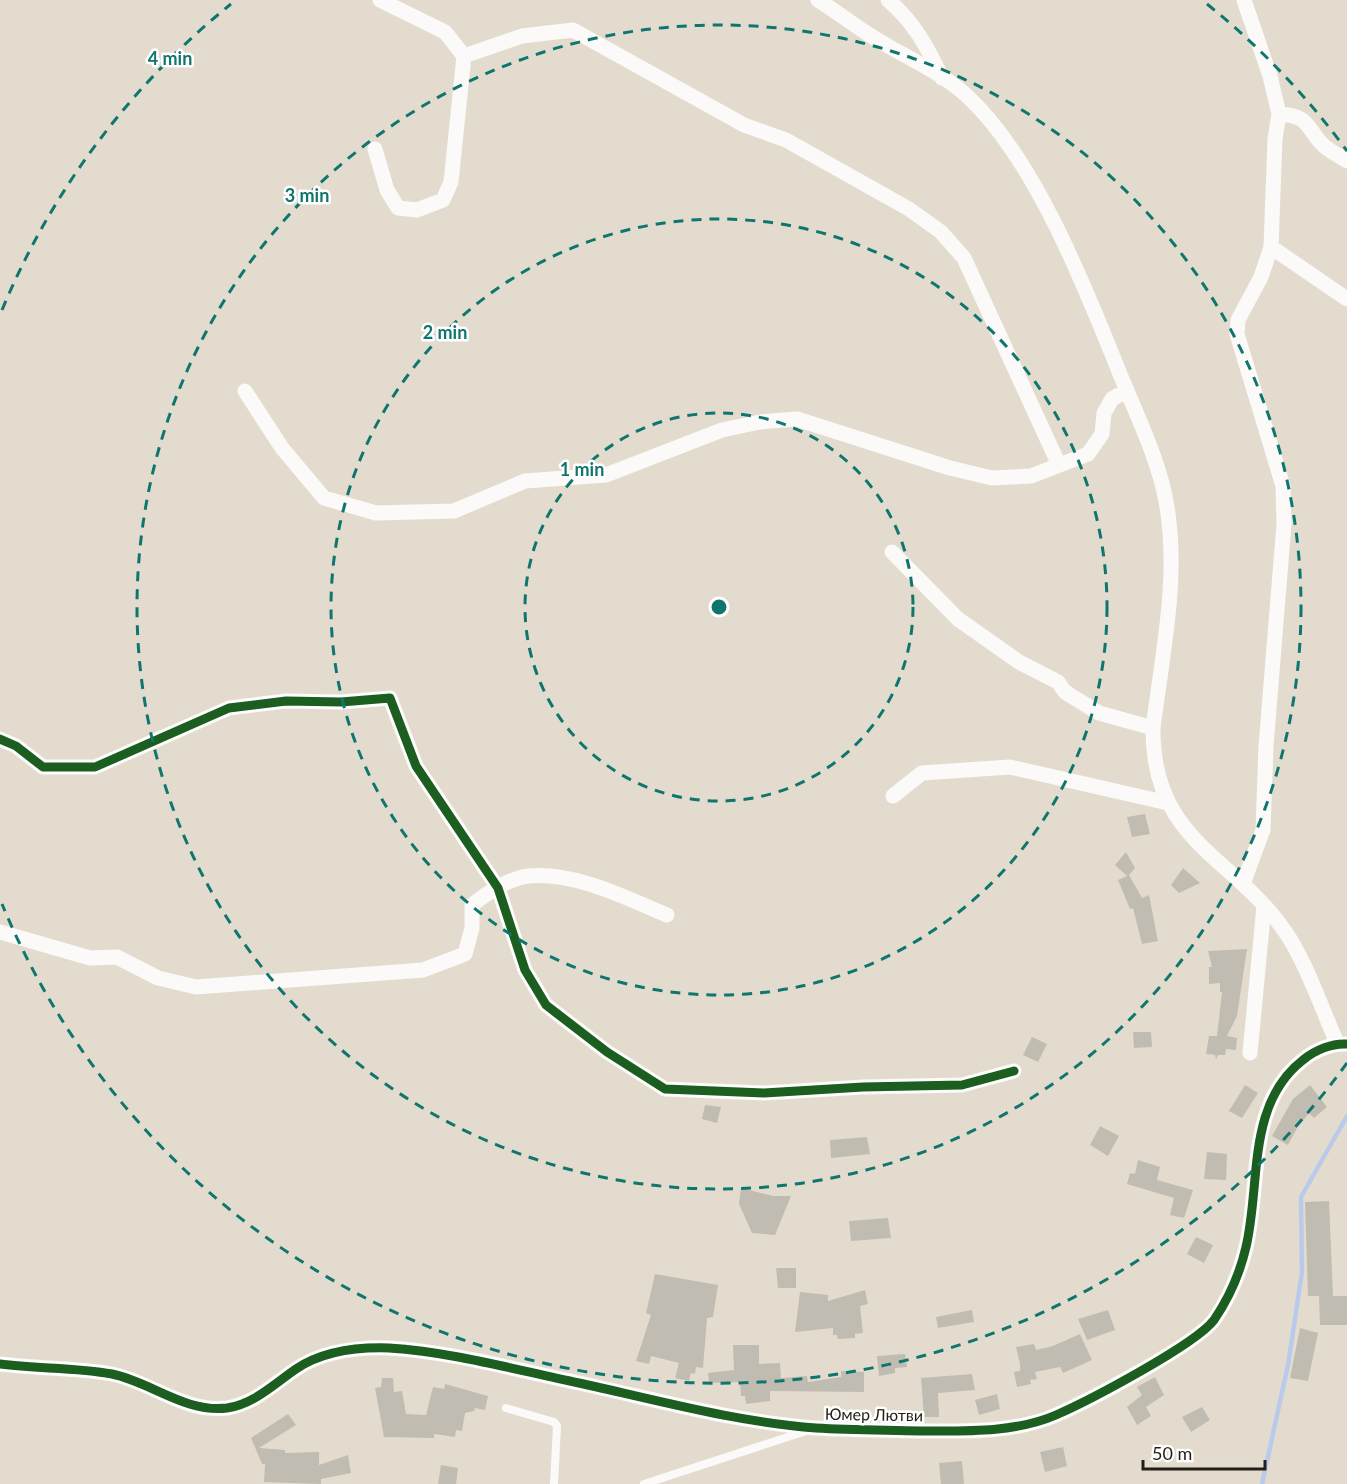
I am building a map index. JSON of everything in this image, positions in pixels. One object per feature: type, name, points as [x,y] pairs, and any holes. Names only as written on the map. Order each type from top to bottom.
[{"type":"street","points":[[375,149],[387,190],[398,208],[417,210],[443,200],[451,182],[464,56],[445,32],[380,0]]},
{"type":"street","points":[[818,0],[875,39],[942,78],[966,95],[1004,139],[1040,196],[1073,264],[1127,390],[1167,506],[1170,536],[1167,600],[1153,728],[1153,752],[1168,803],[1183,829],[1243,884],[1264,906],[1290,940],[1342,1044]]},
{"type":"street","points":[[888,0],[903,12],[926,43],[942,78]]},
{"type":"street","points":[[1243,884],[1263,830],[1266,746],[1284,524],[1283,486],[1238,334],[1238,320],[1261,277],[1271,247],[1275,139],[1279,114],[1270,76],[1244,0]]},
{"type":"street","points":[[464,56],[522,36],[573,30],[744,125],[786,140],[909,209],[941,232],[964,258],[1018,380],[1059,465]]},
{"type":"street","points":[[1279,114],[1300,118],[1311,126],[1323,144],[1347,161]]},
{"type":"street","points":[[1271,247],[1347,299]]},
{"type":"street","points":[[245,391],[282,448],[324,498],[376,513],[454,512],[525,481],[606,475],[722,430],[760,422],[797,419],[950,468],[992,477],[1031,476],[1088,454],[1102,434],[1104,412],[1112,399],[1127,390]]},
{"type":"street","points":[[892,552],[958,619],[1019,662],[1058,682],[1065,692],[1099,713],[1153,728]]},
{"type":"street","points":[[0,739],[16,746],[43,768],[95,768],[230,708],[286,701],[341,702],[390,698],[416,766],[498,888],[525,970],[546,1005],[607,1052],[665,1089],[764,1093],[862,1087],[962,1085],[1014,1071]]},
{"type":"street","points":[[893,796],[922,773],[1010,767],[1168,803]]},
{"type":"street","points":[[0,932],[90,958],[117,957],[158,978],[196,987],[234,986],[423,970],[465,954],[472,928],[472,906],[498,888],[528,876],[568,880],[615,893],[667,915]]},
{"type":"street","points":[[1250,1053],[1264,906]]},
{"type":"street","name":"Юмер Лютви","points":[[0,1365],[84,1370],[117,1375],[197,1407],[222,1409],[239,1406],[257,1397],[300,1367],[321,1356],[351,1349],[388,1348],[441,1354],[711,1411],[816,1428],[955,1431],[1013,1427],[1051,1417],[1167,1354],[1211,1323],[1236,1280],[1246,1247],[1263,1126],[1270,1103],[1290,1069],[1310,1054],[1342,1044]]},
{"type":"lane","points":[[506,1408],[554,1422],[558,1431],[554,1484]]},
{"type":"lane","points":[[644,1484],[816,1428]]},
{"type":"building","points":[[1145,814],[1150,834],[1132,837],[1127,817]]},
{"type":"building","points":[[1126,852],[1135,868],[1129,875],[1142,898],[1149,895],[1158,941],[1142,944],[1133,908],[1130,909],[1118,880],[1127,876],[1115,865]]},
{"type":"building","points":[[1183,868],[1200,883],[1179,893],[1171,885]]},
{"type":"building","points":[[1247,949],[1237,1016],[1227,1036],[1237,1038],[1236,1050],[1226,1049],[1225,1055],[1218,1055],[1216,1059],[1215,1055],[1206,1054],[1209,1036],[1217,1036],[1222,992],[1220,992],[1220,983],[1209,984],[1209,967],[1212,967],[1208,951]]},
{"type":"building","points":[[1133,1032],[1151,1032],[1152,1047],[1134,1048]]},
{"type":"building","points":[[1032,1037],[1047,1044],[1038,1062],[1023,1055]]},
{"type":"building","points":[[1245,1085],[1258,1093],[1242,1118],[1229,1111]]},
{"type":"building","points":[[1310,1085],[1327,1107],[1314,1118],[1309,1113],[1297,1128],[1288,1145],[1272,1136],[1293,1099]]},
{"type":"building","points":[[705,1105],[721,1107],[717,1123],[702,1119]]},
{"type":"building","points":[[1100,1126],[1119,1136],[1108,1156],[1090,1145]]},
{"type":"building","points":[[867,1137],[870,1154],[831,1158],[830,1140]]},
{"type":"building","points":[[1207,1152],[1227,1154],[1226,1180],[1204,1179]]},
{"type":"building","points":[[1138,1160],[1160,1167],[1157,1180],[1193,1190],[1184,1218],[1170,1215],[1174,1198],[1127,1184],[1130,1173],[1135,1174]]},
{"type":"building","points":[[741,1188],[773,1196],[791,1196],[775,1235],[752,1233],[739,1204]]},
{"type":"building","points":[[1329,1201],[1333,1296],[1347,1296],[1347,1325],[1320,1325],[1319,1296],[1308,1296],[1305,1202]]},
{"type":"building","points":[[888,1218],[891,1238],[851,1241],[849,1221]]},
{"type":"building","points":[[1196,1237],[1213,1245],[1204,1263],[1187,1254]]},
{"type":"building","points":[[776,1268],[796,1268],[796,1288],[778,1288]]},
{"type":"building","points":[[655,1274],[718,1285],[713,1317],[707,1318],[703,1368],[696,1367],[695,1374],[691,1373],[689,1381],[675,1378],[679,1363],[651,1356],[649,1364],[636,1361],[651,1315],[646,1313]]},
{"type":"building","points":[[865,1290],[868,1304],[860,1306],[863,1333],[855,1334],[855,1338],[838,1339],[837,1335],[833,1335],[833,1328],[795,1332],[800,1292],[828,1295],[828,1301]]},
{"type":"building","points":[[972,1310],[974,1322],[938,1328],[936,1317]]},
{"type":"building","points":[[1108,1310],[1115,1330],[1087,1340],[1078,1319]]},
{"type":"building","points":[[1300,1328],[1318,1333],[1308,1381],[1290,1378]]},
{"type":"building","points":[[1080,1334],[1092,1360],[1063,1373],[1060,1367],[1035,1372],[1037,1379],[1030,1380],[1031,1384],[1017,1387],[1014,1372],[1020,1371],[1020,1364],[1016,1347],[1034,1344],[1036,1350],[1053,1346]]},
{"type":"building","points":[[733,1345],[759,1345],[759,1364],[780,1363],[781,1378],[807,1376],[808,1382],[841,1377],[841,1371],[864,1372],[864,1392],[770,1391],[770,1401],[746,1404],[745,1396],[741,1396],[740,1382],[709,1383],[708,1373],[734,1370]]},
{"type":"building","points":[[905,1354],[907,1367],[895,1368],[895,1373],[879,1376],[877,1356]]},
{"type":"building","points":[[972,1374],[975,1390],[938,1393],[939,1417],[924,1417],[921,1378]]},
{"type":"building","points":[[1155,1377],[1164,1395],[1146,1407],[1151,1416],[1137,1425],[1127,1407],[1142,1395],[1137,1387]]},
{"type":"building","points":[[382,1378],[393,1378],[394,1392],[402,1391],[406,1414],[426,1415],[433,1387],[444,1389],[445,1384],[488,1396],[485,1410],[475,1408],[474,1411],[465,1413],[462,1431],[456,1430],[455,1437],[434,1434],[434,1438],[384,1437],[375,1388],[381,1387]]},
{"type":"building","points":[[997,1394],[1000,1409],[979,1415],[975,1400]]},
{"type":"building","points":[[1202,1407],[1210,1420],[1191,1432],[1182,1417]]},
{"type":"building","points":[[288,1414],[296,1425],[259,1448],[285,1450],[285,1453],[319,1452],[319,1465],[348,1455],[351,1473],[321,1479],[321,1484],[264,1482],[265,1464],[262,1464],[251,1438]]},
{"type":"building","points":[[1063,1447],[1067,1466],[1045,1472],[1040,1452]]},
{"type":"building","points":[[962,1461],[964,1484],[941,1484],[939,1463]]},
{"type":"building","points":[[441,1465],[458,1468],[456,1484],[438,1484]]},
{"type":"waterway","points":[[1262,1484],[1288,1365],[1302,1272],[1301,1197],[1347,1116]]},
{"type":"cycle path","points":[[0,739],[16,746],[43,767],[95,767],[229,708],[286,701],[341,702],[390,698],[416,766],[498,888],[525,970],[546,1005],[607,1052],[665,1089],[764,1093],[863,1087],[962,1085],[1014,1071]]},
{"type":"cycle path","points":[[0,1364],[112,1374],[141,1383],[182,1402],[197,1406],[227,1408],[255,1398],[296,1369],[317,1358],[353,1349],[389,1348],[461,1357],[697,1410],[786,1425],[829,1429],[937,1431],[989,1430],[1024,1425],[1056,1415],[1092,1398],[1186,1343],[1214,1320],[1233,1285],[1244,1257],[1259,1146],[1272,1099],[1285,1078],[1308,1056],[1330,1046],[1347,1044]]}]
